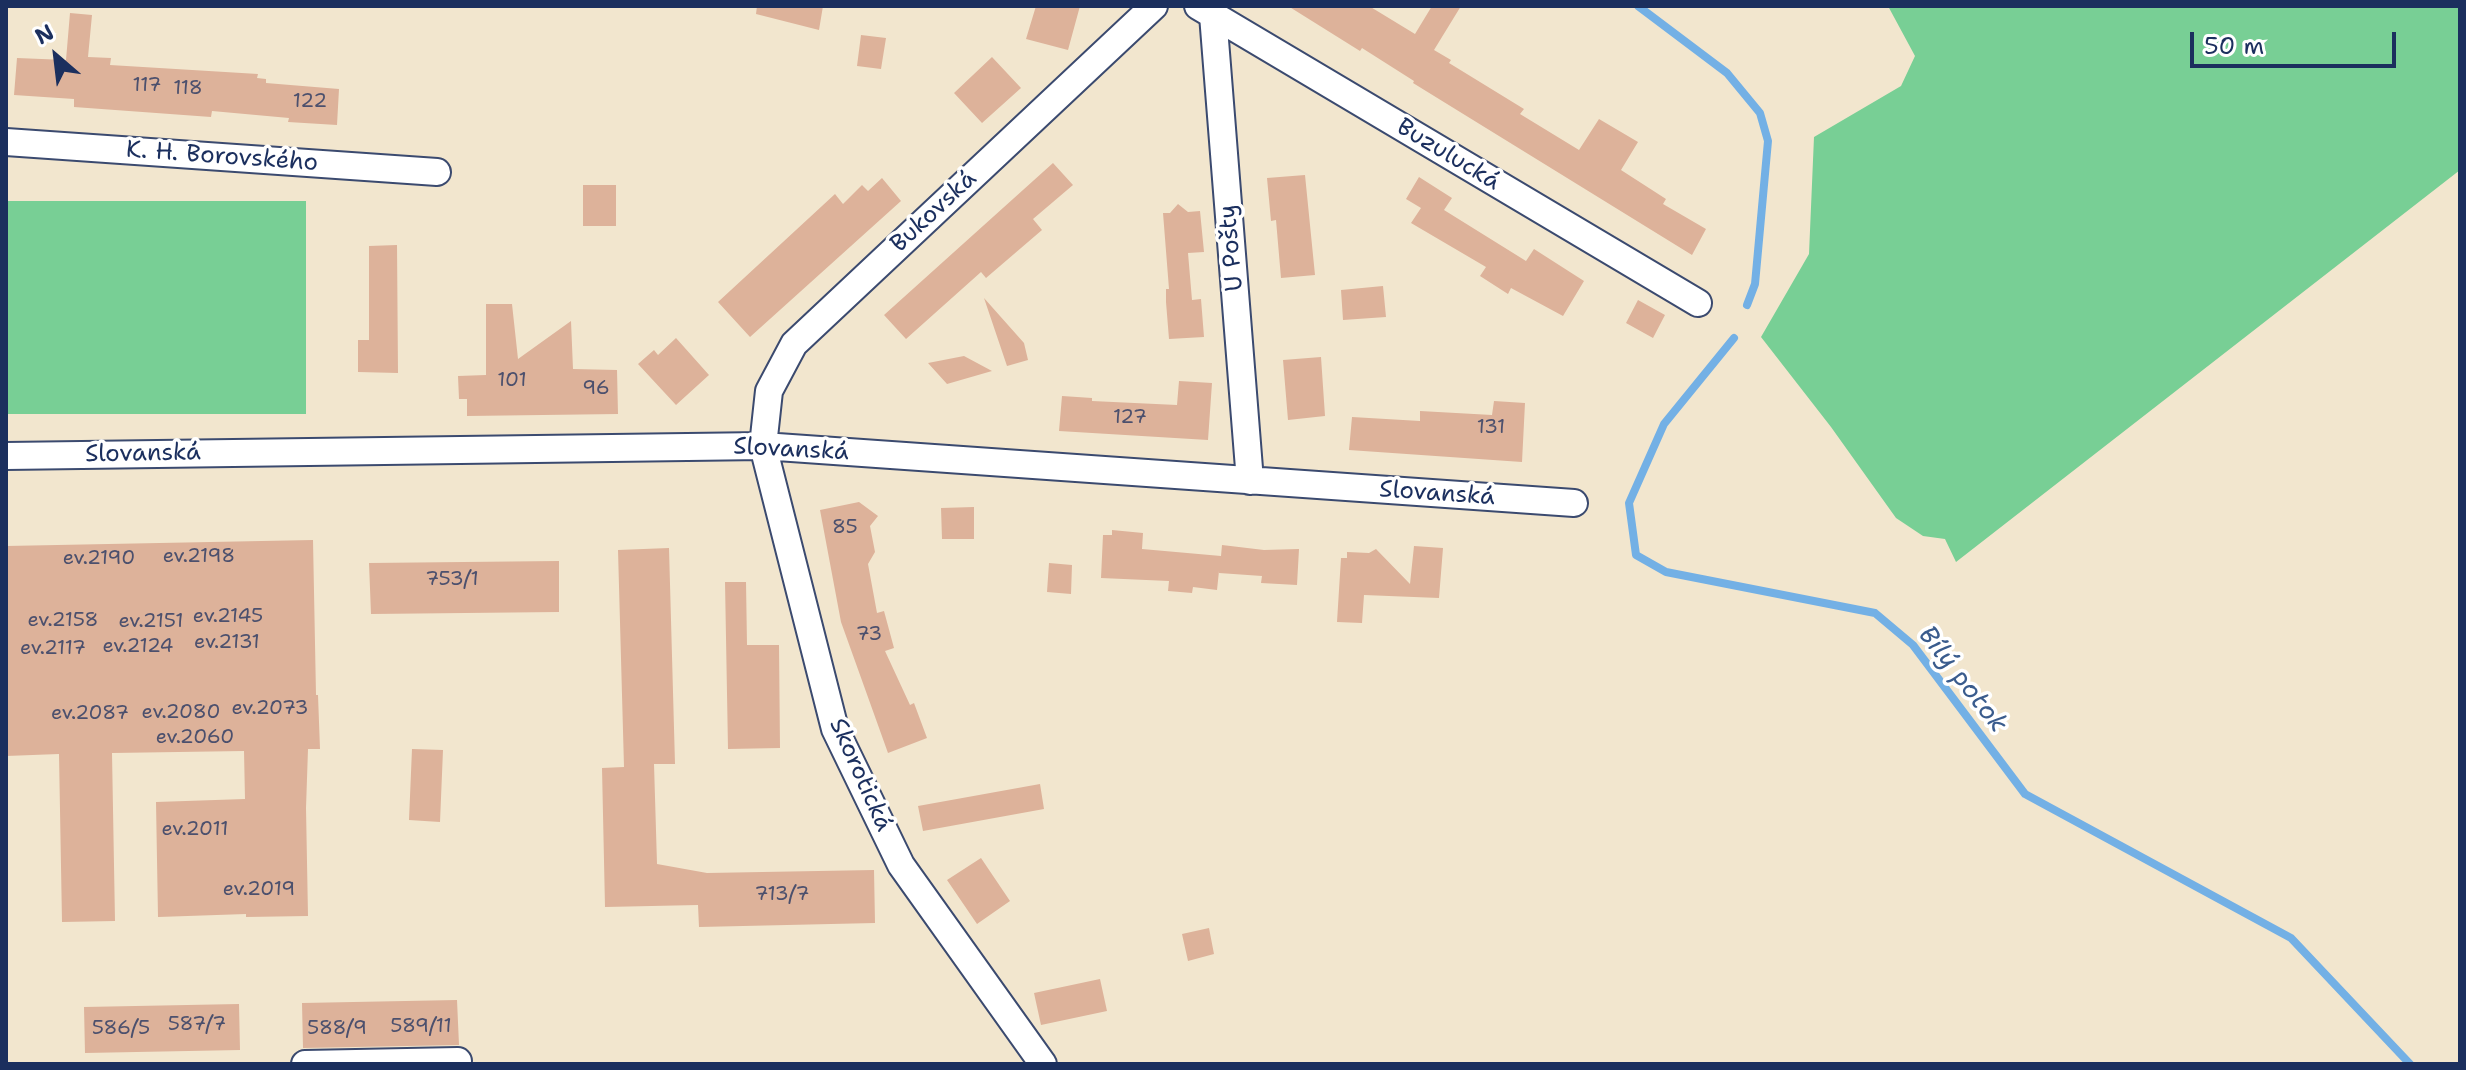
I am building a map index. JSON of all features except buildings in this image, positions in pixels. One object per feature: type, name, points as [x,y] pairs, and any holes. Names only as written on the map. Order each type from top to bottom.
[{"type":"street","name":"Bukovská","points":[[763,446],[769,391],[794,344],[1154,6]]},
{"type":"street","name":"Buzulucká","points":[[1205,11],[1698,303]]},
{"type":"street","name":"U Pošty","points":[[1205,11],[1250,481]]},
{"type":"street","name":"K. H. Borovského","points":[[6,142],[437,172]]},
{"type":"street","name":"Slovanská","points":[[6,456],[763,446],[1574,503]]},
{"type":"street","name":"Skorotická","points":[[763,446],[835,729],[901,865],[1043,1064]]},
{"type":"street","points":[[305,1064],[458,1061]]},
{"type":"green space","points":[[1888,6],[2460,6],[2460,170],[1956,562],[1945,539],[1923,536],[1896,518],[1761,337],[1809,254],[1814,137],[1901,86],[1915,56]]},
{"type":"green space","points":[[6,201],[306,201],[306,414],[6,414]]},
{"type":"waterway","name":"Bílý potok","points":[[1638,6],[1727,73],[1760,113],[1768,141],[1755,284],[1747,305]]},
{"type":"waterway","name":"Bílý potok","points":[[1734,338],[1664,424],[1629,503],[1636,555],[1666,572],[1875,613],[1913,645],[2025,794],[2291,938],[2410,1064]]}]
